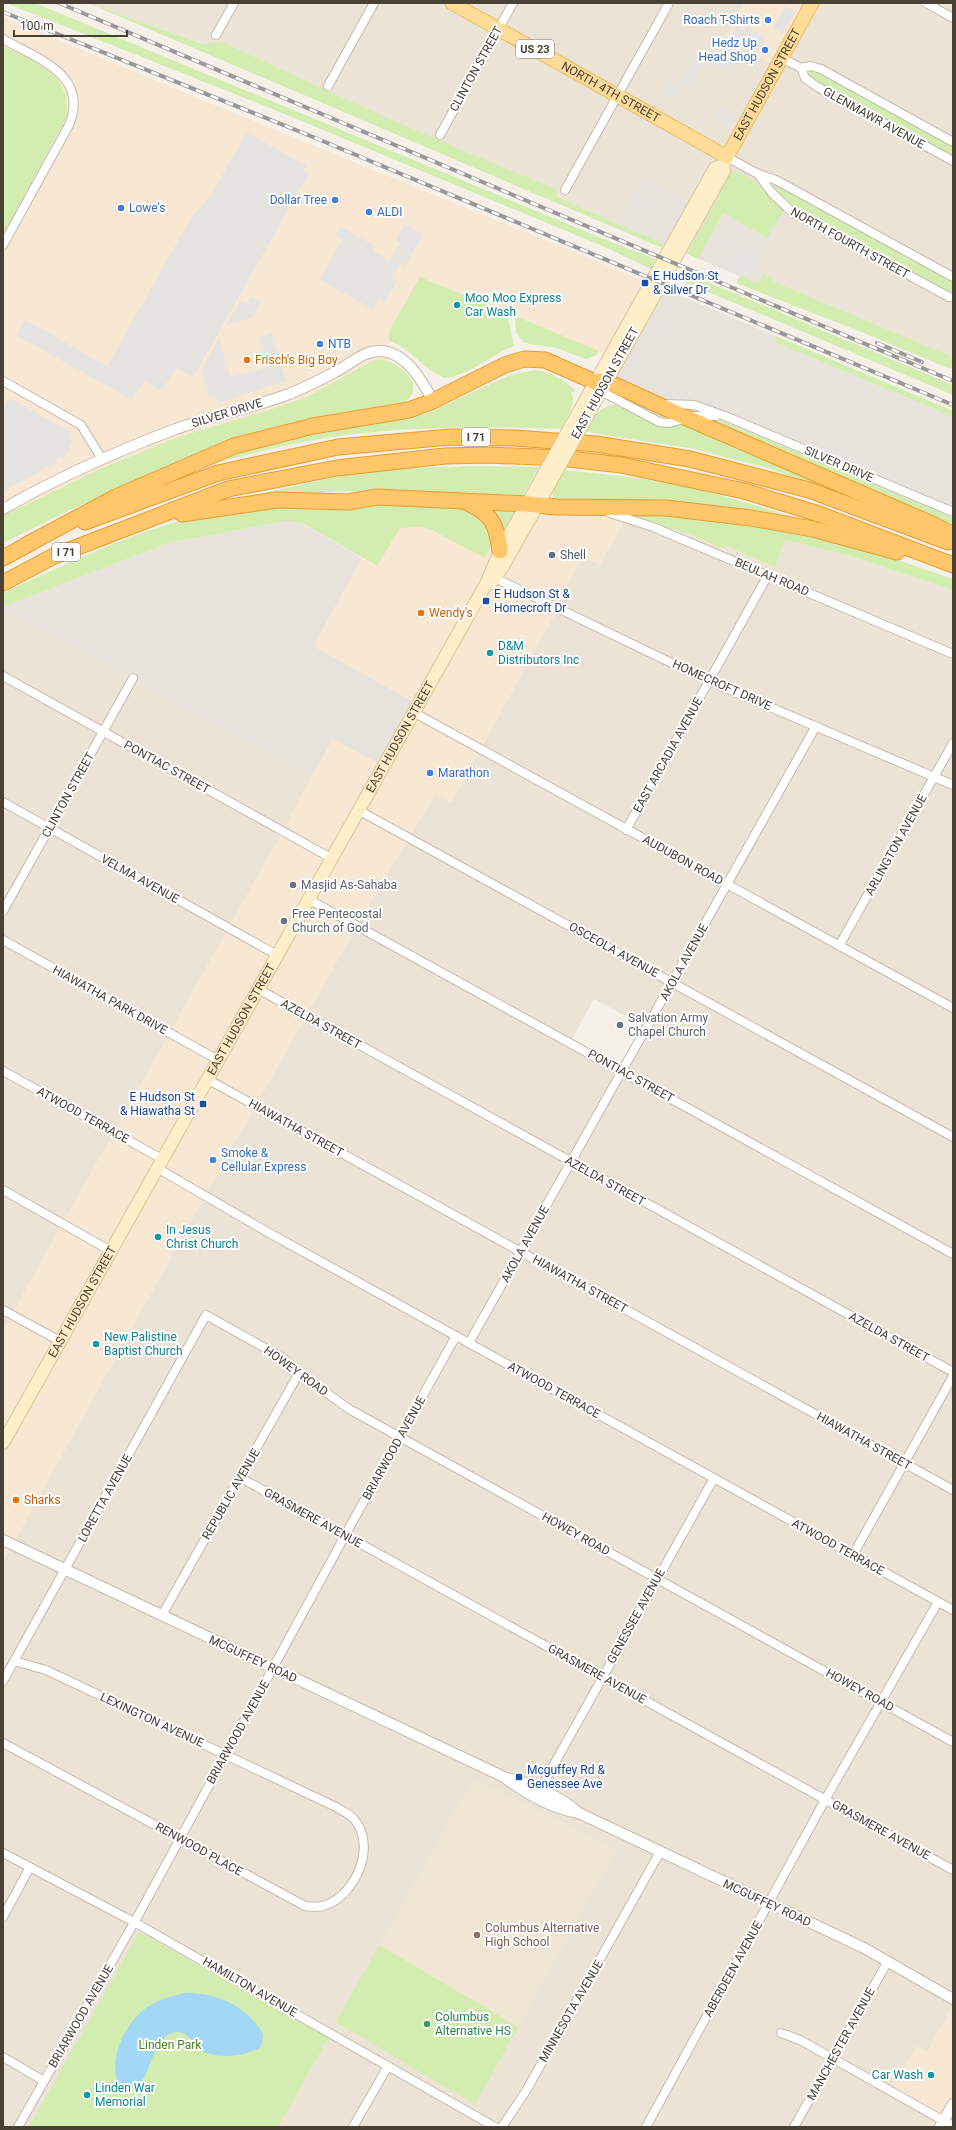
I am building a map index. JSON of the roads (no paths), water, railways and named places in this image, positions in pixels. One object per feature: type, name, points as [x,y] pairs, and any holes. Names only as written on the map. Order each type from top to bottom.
[{"type":"highway","points":[[28,544],[116,497],[234,446],[313,426],[409,410],[433,401],[506,365],[524,359],[545,360],[601,385],[654,404],[932,524],[953,535]]},
{"type":"highway","name":"I 71","points":[[3,558],[28,544],[218,473],[338,447],[450,437],[515,438],[596,444],[690,459],[809,490],[953,543]]},
{"type":"highway","name":"I 71","points":[[3,583],[54,556],[228,489],[337,468],[445,456],[539,456],[621,465],[744,491],[819,514],[953,565]]},
{"type":"highway","points":[[132,526],[180,514],[277,500],[348,502],[377,497],[532,505],[666,508],[767,521],[813,529],[953,569]]},
{"type":"highway","points":[[465,502],[483,510],[495,526],[500,551]]},
{"type":"main road","name":"NORTH 4TH STREET","points":[[452,3],[617,96],[724,162]]},
{"type":"main road","name":"EAST HUDSON STREET","points":[[479,595],[496,578],[540,490],[724,172],[724,162],[812,3]]},
{"type":"main road","name":"EAST HUDSON STREET","points":[[5,1436],[111,1251],[479,595],[500,551],[532,505]]},
{"type":"street","points":[[216,35],[234,3]]},
{"type":"street","points":[[328,86],[374,3]]},
{"type":"street","name":"CLINTON STREET","points":[[440,135],[513,3]]},
{"type":"street","points":[[565,190],[669,3]]},
{"type":"street","points":[[926,3],[953,18]]},
{"type":"street","points":[[3,39],[63,74],[70,85],[74,103],[73,116],[69,125],[3,245]]},
{"type":"street","name":"GLENMAWR AVENUE","points":[[782,58],[801,68],[811,66],[821,69],[953,142]]},
{"type":"street","name":"GLENMAWR AVENUE","points":[[801,68],[805,78],[816,86],[953,161]]},
{"type":"street","name":"NORTH FOURTH STREET","points":[[724,162],[776,180],[953,277]]},
{"type":"street","name":"NORTH FOURTH STREET","points":[[758,174],[772,193],[792,212],[949,297],[953,297]]},
{"type":"street","name":"SILVER DRIVE","points":[[3,509],[102,459],[174,430],[289,394],[336,372],[367,353],[381,351],[392,353],[404,360],[424,386],[433,401]]},
{"type":"street","points":[[3,381],[81,425],[102,459]]},
{"type":"street","name":"SILVER DRIVE","points":[[601,385],[659,422],[669,423],[687,418],[725,416]]},
{"type":"street","name":"SILVER DRIVE","points":[[654,404],[694,405],[725,416],[953,512]]},
{"type":"street","name":"BEULAH ROAD","points":[[588,507],[626,517],[653,527],[953,654]]},
{"type":"street","name":"EAST ARCADIA AVENUE","points":[[626,830],[768,575]]},
{"type":"street","name":"HOMECROFT DRIVE","points":[[496,578],[709,681],[953,785]]},
{"type":"street","name":"PONTIAC STREET","points":[[3,676],[331,858]]},
{"type":"street","name":"CLINTON STREET","points":[[3,911],[133,678]]},
{"type":"street","name":"AUDUBON ROAD","points":[[413,712],[953,1008]]},
{"type":"street","name":"AKOLA AVENUE","points":[[469,1344],[816,726]]},
{"type":"street","name":"ARLINGTON AVENUE","points":[[839,946],[953,743]]},
{"type":"street","name":"VELMA AVENUE","points":[[3,802],[277,955]]},
{"type":"street","name":"OSCEOLA AVENUE","points":[[358,810],[953,1137]]},
{"type":"street","name":"PONTIAC STREET","points":[[308,899],[953,1254]]},
{"type":"street","name":"HIAWATHA PARK DRIVE","points":[[3,940],[218,1060]]},
{"type":"street","name":"AZELDA STREET","points":[[258,989],[953,1372]]},
{"type":"street","name":"ATWOOD TERRACE","points":[[3,1071],[160,1164],[271,1234],[953,1610]]},
{"type":"street","name":"HIAWATHA STREET","points":[[207,1079],[953,1490]]},
{"type":"street","points":[[3,1190],[111,1251]]},
{"type":"street","points":[[3,1310],[60,1341]]},
{"type":"street","name":"HOWEY ROAD","points":[[206,1315],[283,1358],[299,1373],[349,1409],[953,1742]]},
{"type":"street","name":"LORETTA AVENUE","points":[[3,1681],[206,1315]]},
{"type":"street","name":"BRIARWOOD AVENUE","points":[[18,2127],[134,1922],[456,1336]]},
{"type":"street","name":"REPUBLIC AVENUE","points":[[162,1615],[299,1373]]},
{"type":"street","points":[[853,1555],[953,1376]]},
{"type":"street","name":"GRASMERE AVENUE","points":[[240,1478],[953,1870]]},
{"type":"street","name":"GENESSEE AVENUE","points":[[538,1793],[656,1578],[714,1478]]},
{"type":"street","name":"MCGUFFEY ROAD","points":[[3,1540],[504,1777],[519,1780],[538,1793],[570,1805],[579,1813],[888,1961],[953,1999]]},
{"type":"street","name":"ABERDEEN AVENUE","points":[[646,2127],[825,1800],[938,1602]]},
{"type":"street","name":"LEXINGTON AVENUE","points":[[14,1661],[46,1670],[336,1807],[354,1819],[364,1839]]},
{"type":"street","name":"RENWOOD PLACE","points":[[3,1744],[180,1838],[295,1902],[315,1907],[335,1901],[348,1889],[356,1876],[363,1858],[364,1839]]},
{"type":"street","name":"MINNESOTA AVENUE","points":[[502,2127],[526,2091],[660,1852]]},
{"type":"street","name":"HAMILTON AVENUE","points":[[3,1853],[134,1922],[495,2127]]},
{"type":"street","points":[[3,1917],[30,1867]]},
{"type":"street","name":"MANCHESTER AVENUE","points":[[794,2127],[888,1961]]},
{"type":"street","points":[[780,2032],[800,2040],[833,2058],[942,2124],[953,2126]]},
{"type":"street","points":[[3,2057],[44,2081]]},
{"type":"street","points":[[353,2127],[388,2066]]},
{"type":"street","points":[[942,2124],[953,2104]]},
{"type":"water","points":[[186,1993],[209,1995],[230,2003],[240,2009],[249,2016],[263,2034],[261,2047],[242,2054],[228,2056],[214,2055],[207,2053],[187,2035],[177,2032],[172,2033],[163,2038],[157,2047],[145,2076],[139,2084],[131,2088],[120,2089],[116,2078],[116,2056],[124,2034],[130,2024],[146,2008],[156,2002]]},
{"type":"railway","points":[[59,3],[953,381]]},
{"type":"railway","points":[[3,12],[313,137],[953,405]]},
{"type":"railway","points":[[877,343],[922,362]]},
{"type":"place","name":"Roach T-Shirts","points":[[768,20]]},
{"type":"place","name":"Hedz Up Head Shop","points":[[765,50]]},
{"type":"place","name":"Dollar Tree","points":[[335,200]]},
{"type":"place","name":"Lowe's","points":[[121,208]]},
{"type":"place","name":"ALDI","points":[[369,212]]},
{"type":"place","name":"E Hudson St & Silver Dr","points":[[645,283]]},
{"type":"place","name":"Moo Moo Express Car Wash","points":[[457,305]]},
{"type":"place","name":"NTB","points":[[320,344]]},
{"type":"place","name":"Frisch's Big Boy","points":[[247,360]]},
{"type":"place","name":"Shell","points":[[552,555]]},
{"type":"place","name":"E Hudson St & Homecroft Dr","points":[[486,601]]},
{"type":"place","name":"Wendy's","points":[[421,613]]},
{"type":"place","name":"D&M Distributors Inc","points":[[490,653]]},
{"type":"place","name":"Marathon","points":[[430,773]]},
{"type":"place","name":"Masjid As-Sahaba","points":[[293,885]]},
{"type":"place","name":"Free Pentecostal Church of God","points":[[284,921]]},
{"type":"place","name":"Salvation Army Chapel Church","points":[[620,1025]]},
{"type":"place","name":"E Hudson St & Hiawatha St","points":[[203,1104]]},
{"type":"place","name":"Smoke & Cellular Express","points":[[213,1160]]},
{"type":"place","name":"In Jesus Christ Church","points":[[158,1237]]},
{"type":"place","name":"New Palistine Baptist Church","points":[[96,1344]]},
{"type":"place","name":"Sharks","points":[[16,1500]]},
{"type":"place","name":"Mcguffey Rd & Genessee Ave","points":[[519,1777]]},
{"type":"place","name":"Columbus Alternative High School","points":[[477,1935]]},
{"type":"place","name":"Columbus Alternative HS","points":[[427,2024]]},
{"type":"place","name":"Car Wash","points":[[931,2075]]},
{"type":"place","name":"Linden War Memorial","points":[[87,2095]]},
{"type":"park label","name":"Linden Park","points":[[170,2045]]}]
